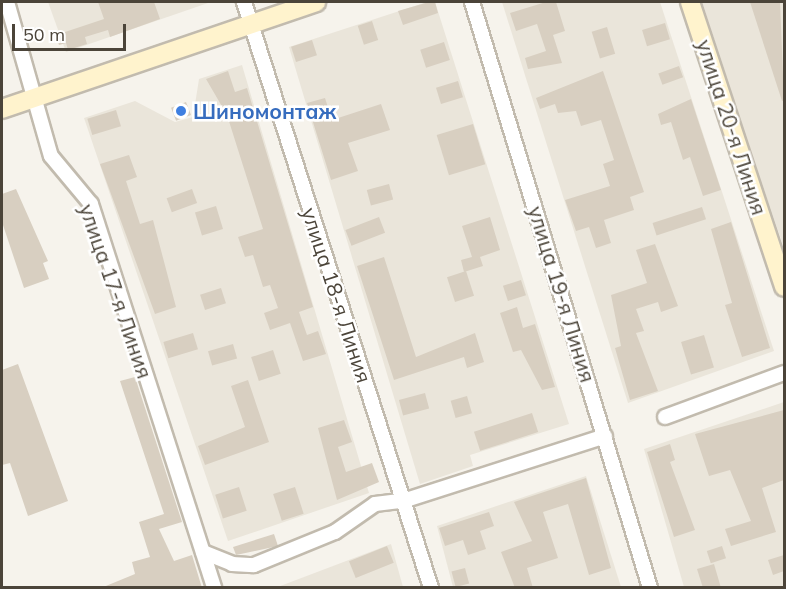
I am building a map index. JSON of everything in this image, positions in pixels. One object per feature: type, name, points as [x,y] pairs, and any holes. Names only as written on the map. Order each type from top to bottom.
[{"type":"main road","points":[[2,109],[316,2]]},
{"type":"main road","name":"улица 20-я Линия","points":[[690,2],[784,287]]},
{"type":"street","name":"улица 17-я Линия","points":[[7,2],[32,99],[51,156],[91,204],[214,588]]},
{"type":"street","name":"улица 18-я Линия","points":[[244,2],[406,500],[430,588]]},
{"type":"street","name":"улица 19-я Линия","points":[[472,2],[650,588]]},
{"type":"street","points":[[665,417],[784,373]]},
{"type":"street","points":[[203,552],[232,564],[254,565],[335,532],[375,504],[406,500],[605,436]]},
{"type":"shaded area","points":[[48,2],[207,2],[208,3],[66,52]]},
{"type":"shaded area","points":[[427,2],[435,2],[569,424],[470,455],[473,466],[420,484],[289,47]]},
{"type":"shaded area","points":[[502,2],[660,2],[774,351],[628,403]]},
{"type":"shaded area","points":[[702,2],[784,2],[784,248],[753,158]]},
{"type":"shaded area","points":[[242,65],[369,493],[228,541],[84,118],[135,101],[175,122],[193,117],[199,79]]},
{"type":"shaded area","points":[[784,402],[784,587],[684,587],[644,449]]},
{"type":"shaded area","points":[[586,476],[621,587],[453,587],[437,526]]},
{"type":"shaded area","points":[[391,544],[403,587],[275,588]]},
{"type":"building","points":[[98,2],[154,2],[160,19],[110,37],[108,30],[85,37],[87,44],[68,50],[66,43],[59,45],[56,35],[104,19]]},
{"type":"building","points":[[435,2],[438,13],[403,25],[398,11]]},
{"type":"building","points":[[546,2],[556,2],[565,31],[553,35],[562,63],[528,69],[525,58],[546,51],[537,24],[516,31],[510,13]]},
{"type":"building","points":[[750,2],[780,2],[784,100],[782,101]]},
{"type":"building","points":[[372,21],[378,40],[364,45],[358,26]]},
{"type":"building","points":[[665,23],[670,39],[647,46],[642,30]]},
{"type":"building","points":[[607,27],[615,54],[600,58],[592,32]]},
{"type":"building","points":[[312,40],[317,55],[296,62],[291,47]]},
{"type":"building","points":[[444,42],[450,60],[426,68],[420,50]]},
{"type":"building","points":[[679,66],[683,77],[662,85],[658,74]]},
{"type":"building","points":[[228,71],[235,92],[247,88],[313,307],[299,312],[307,335],[318,331],[326,354],[303,361],[290,323],[270,330],[264,313],[278,308],[270,285],[263,287],[253,255],[245,257],[238,237],[263,229],[227,115],[206,79]]},
{"type":"building","points":[[603,71],[644,192],[630,197],[634,210],[604,220],[611,243],[596,248],[589,227],[576,231],[565,200],[610,186],[603,164],[614,160],[601,120],[581,126],[576,111],[558,113],[555,104],[540,109],[536,98]]},
{"type":"building","points":[[458,81],[463,97],[441,104],[436,88]]},
{"type":"building","points":[[325,98],[332,120],[381,104],[390,130],[348,143],[358,171],[331,180],[307,103]]},
{"type":"building","points":[[691,99],[721,190],[703,196],[690,157],[683,160],[671,122],[661,125],[658,114]]},
{"type":"building","name":"Шиномонтаж","points":[[186,102],[191,115],[176,121],[171,108]]},
{"type":"building","points":[[116,110],[121,126],[92,135],[87,119]]},
{"type":"building","points":[[473,124],[485,164],[449,175],[437,135]]},
{"type":"building","points":[[129,155],[137,177],[126,181],[140,224],[153,220],[176,307],[155,314],[100,164]]},
{"type":"building","points":[[389,184],[393,199],[371,205],[367,190]]},
{"type":"building","points":[[16,189],[48,261],[43,263],[49,279],[24,288],[2,222],[2,194]]},
{"type":"building","points":[[192,189],[197,203],[172,212],[167,198]]},
{"type":"building","points":[[216,206],[223,229],[202,235],[195,212]]},
{"type":"building","points":[[702,207],[706,219],[657,235],[653,223]]},
{"type":"building","points":[[379,217],[385,233],[351,246],[345,230]]},
{"type":"building","points":[[490,217],[500,250],[480,257],[483,266],[464,272],[461,260],[472,257],[462,226]]},
{"type":"building","points":[[731,222],[770,348],[742,357],[725,305],[732,303],[711,229]]},
{"type":"building","points":[[655,244],[678,306],[661,312],[658,302],[636,309],[644,331],[636,333],[658,391],[630,400],[615,348],[621,346],[611,295],[647,283],[636,250]]},
{"type":"building","points":[[384,257],[416,357],[475,333],[484,362],[467,368],[464,357],[394,380],[357,266]]},
{"type":"building","points":[[466,271],[474,296],[455,302],[447,277]]},
{"type":"building","points":[[521,280],[526,295],[508,301],[503,286]]},
{"type":"building","points":[[221,288],[226,303],[205,310],[200,295]]},
{"type":"building","points":[[517,307],[523,328],[535,324],[555,387],[542,390],[521,350],[513,352],[500,313]]},
{"type":"building","points":[[193,333],[198,349],[168,358],[163,342]]},
{"type":"building","points":[[704,335],[714,368],[691,375],[681,342]]},
{"type":"building","points":[[233,344],[237,358],[212,366],[208,351]]},
{"type":"building","points":[[273,350],[281,374],[259,381],[251,357]]},
{"type":"building","points":[[18,364],[68,501],[28,516],[10,463],[2,465],[2,370]]},
{"type":"building","points":[[135,377],[182,522],[159,529],[174,561],[192,555],[202,588],[101,588],[135,574],[132,562],[150,557],[139,522],[164,514],[120,381]]},
{"type":"building","points":[[248,380],[269,442],[205,465],[198,446],[245,427],[231,386]]},
{"type":"building","points":[[425,393],[429,408],[403,415],[399,400]]},
{"type":"building","points":[[467,396],[472,413],[456,418],[451,401]]},
{"type":"building","points":[[784,410],[784,480],[762,488],[776,532],[731,546],[725,529],[751,521],[730,470],[709,476],[695,434]]},
{"type":"building","points":[[532,413],[538,432],[480,451],[474,432]]},
{"type":"building","points":[[344,420],[352,442],[338,447],[346,472],[372,463],[379,482],[337,500],[318,428]]},
{"type":"building","points":[[670,444],[675,460],[670,462],[695,530],[674,537],[647,452]]},
{"type":"building","points":[[586,478],[611,568],[589,575],[568,504],[543,512],[558,558],[527,568],[533,588],[515,588],[501,552],[532,541],[514,502]]},
{"type":"building","points":[[239,487],[247,511],[223,519],[215,495]]},
{"type":"building","points":[[295,487],[304,514],[282,521],[273,494]]},
{"type":"building","points":[[489,512],[494,526],[480,531],[486,549],[468,555],[463,540],[445,546],[439,528]]},
{"type":"building","points":[[274,534],[278,546],[236,555],[233,547]]},
{"type":"building","points":[[387,546],[394,563],[356,578],[349,561]]},
{"type":"building","points":[[722,546],[726,558],[711,563],[707,551]]},
{"type":"building","points":[[784,555],[784,571],[773,575],[768,560]]},
{"type":"building","points":[[714,564],[721,588],[703,588],[697,569]]},
{"type":"building","points":[[465,568],[469,583],[456,587],[451,572]]},
{"type":"place","name":"Шиномонтаж","points":[[181,111]]}]
